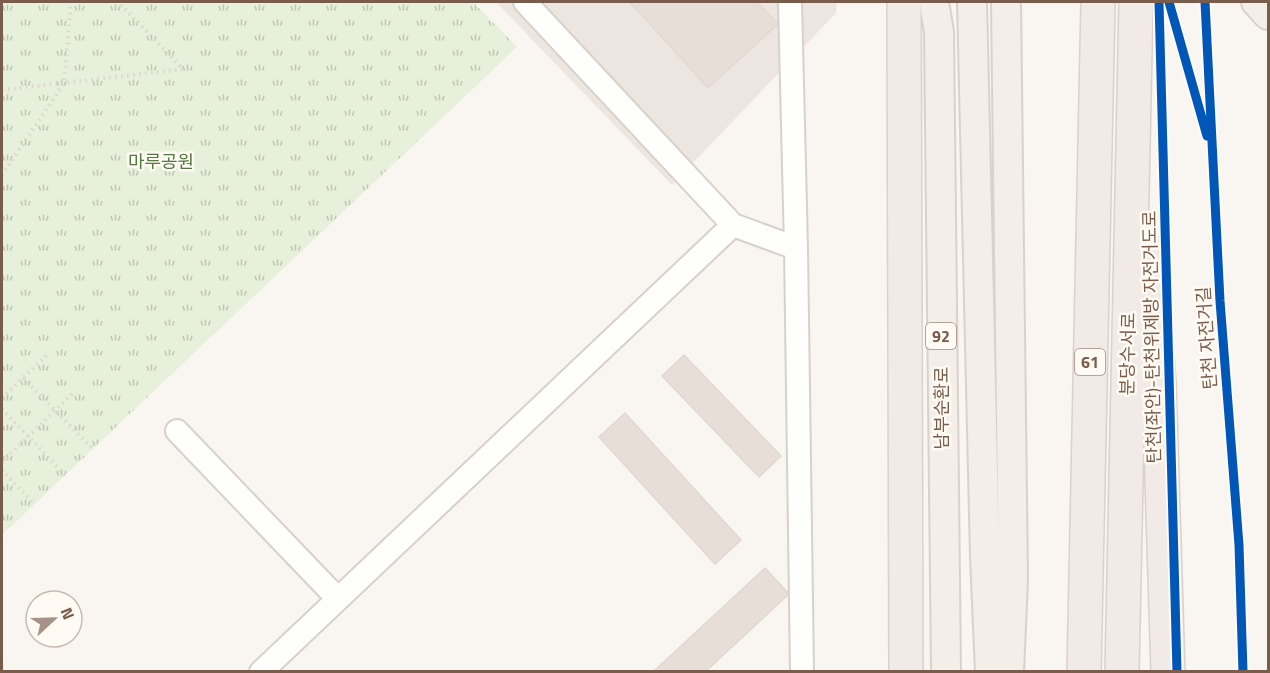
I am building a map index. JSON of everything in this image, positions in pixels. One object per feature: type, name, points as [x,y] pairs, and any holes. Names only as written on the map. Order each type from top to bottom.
[{"type":"highway","points":[[904,2],[906,672]]},
{"type":"highway","name":"61","points":[[1084,672],[1098,2]]},
{"type":"highway","name":"분당수서로","points":[[1122,672],[1136,2]]},
{"type":"highway","points":[[1135,45],[1159,383],[1168,672]]},
{"type":"main road","points":[[936,2],[939,32]]},
{"type":"main road","points":[[939,32],[945,2]]},
{"type":"main road","name":"92","points":[[972,2],[985,557],[990,672]]},
{"type":"main road","points":[[1006,2],[1013,580],[1009,672]]},
{"type":"main road","points":[[1256,2],[1269,15]]},
{"type":"main road","name":"남부순환로","points":[[939,32],[946,672]]},
{"type":"street","points":[[525,2],[733,225],[796,248]]},
{"type":"street","points":[[790,2],[802,672]]},
{"type":"street","points":[[261,672],[733,225]]},
{"type":"street","points":[[177,431],[338,599]]},
{"type":"path","points":[[2,175],[64,83],[71,2]]},
{"type":"path","points":[[2,90],[183,69],[118,2]]},
{"type":"path","points":[[2,398],[49,353]]},
{"type":"path","points":[[23,378],[93,448]]},
{"type":"path","points":[[2,462],[72,394]]},
{"type":"path","points":[[2,409],[66,475]]},
{"type":"path","points":[[2,470],[34,504]]},
{"type":"shaded area","points":[[496,2],[837,2],[836,13],[672,185]]},
{"type":"green space","name":"마루공원","points":[[2,2],[473,2],[517,47],[2,535]]},
{"type":"building","points":[[630,2],[757,2],[778,24],[708,88]]},
{"type":"building","points":[[684,355],[781,456],[759,477],[662,376]]},
{"type":"building","points":[[625,413],[741,540],[715,564],[599,437]]},
{"type":"building","points":[[765,568],[789,594],[705,672],[653,672]]},
{"type":"cycle path","name":"탄천(좌안)-탄천위제방 자전거도로","points":[[1159,2],[1177,672]]},
{"type":"cycle path","points":[[1169,2],[1207,136]]},
{"type":"cycle path","name":"탄천 자전거길","points":[[1205,2],[1220,301],[1239,545],[1243,672]]}]
